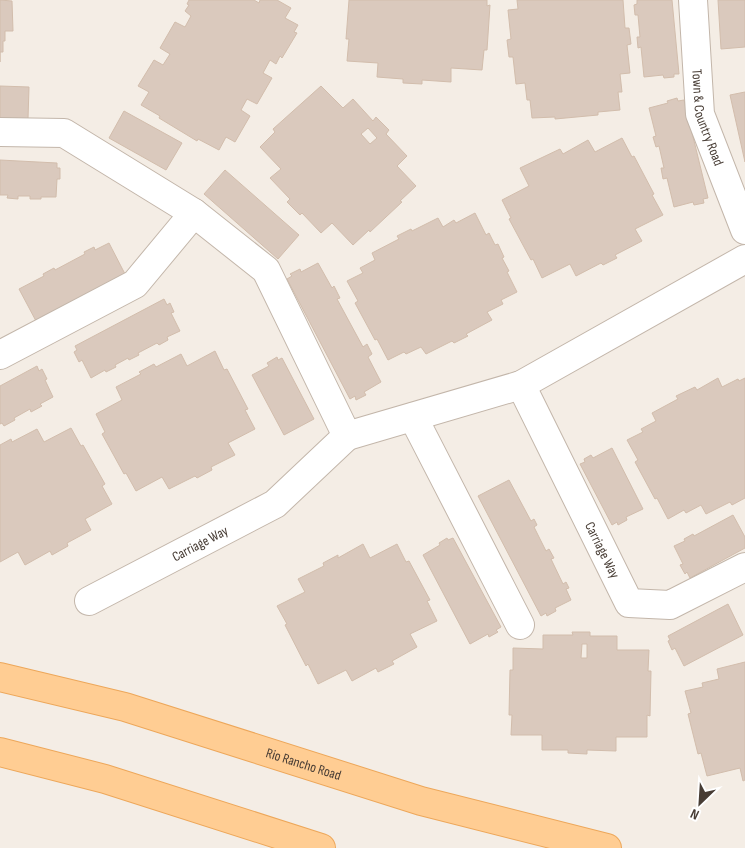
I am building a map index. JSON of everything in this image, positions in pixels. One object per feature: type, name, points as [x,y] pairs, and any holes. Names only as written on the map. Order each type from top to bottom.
[{"type":"main road","name":"Rio Rancho Road","points":[[0,677],[125,707],[420,801],[608,848]]},
{"type":"main road","points":[[0,752],[105,779],[321,848]]},
{"type":"street","name":"Town & Country Road","points":[[693,0],[700,114],[745,230]]},
{"type":"street","points":[[0,132],[64,133],[194,213],[266,270],[347,436]]},
{"type":"street","points":[[0,355],[135,284],[194,213]]},
{"type":"street","name":"Carriage Way","points":[[89,601],[275,504],[347,436],[521,385],[745,259]]},
{"type":"street","name":"Carriage Way","points":[[521,385],[629,603],[670,605],[745,567]]},
{"type":"street","points":[[412,417],[520,625]]},
{"type":"building","points":[[0,0],[12,1],[13,31],[5,31],[3,52],[0,52]]},
{"type":"building","points":[[189,0],[254,0],[259,3],[260,0],[277,0],[291,8],[285,18],[298,25],[294,32],[297,33],[282,58],[280,56],[276,64],[270,60],[263,73],[272,78],[257,104],[247,99],[241,110],[250,116],[235,142],[226,137],[219,150],[198,139],[197,141],[141,105],[149,92],[138,86],[154,60],[163,65],[170,54],[160,48],[175,22],[185,27],[191,16],[185,11],[189,5],[187,4]]},
{"type":"building","points":[[349,0],[487,0],[487,6],[490,5],[487,50],[484,50],[482,70],[451,68],[451,82],[422,80],[422,84],[403,83],[403,79],[377,77],[378,63],[347,61],[349,39],[346,39]]},
{"type":"building","points":[[517,0],[623,0],[625,28],[629,28],[631,44],[627,45],[630,73],[620,74],[622,92],[618,92],[620,110],[598,112],[598,115],[555,119],[555,117],[532,118],[530,100],[527,100],[525,83],[516,84],[513,57],[509,57],[507,40],[511,39],[508,10],[518,9]]},
{"type":"building","points":[[637,0],[672,0],[679,74],[674,74],[674,77],[664,78],[663,75],[644,77],[641,47],[638,48],[637,37],[640,37],[638,15],[635,15],[634,5],[637,4]]},
{"type":"building","points":[[718,0],[745,0],[745,47],[721,49]]},
{"type":"building","points":[[0,86],[29,87],[28,119],[0,118]]},
{"type":"building","points":[[321,86],[343,108],[353,99],[373,121],[376,117],[389,130],[386,134],[407,156],[397,166],[416,186],[370,232],[369,230],[353,245],[332,223],[321,233],[302,213],[300,215],[287,202],[290,199],[270,178],[281,169],[260,147],[275,132],[273,129]],"holes":[[[368,128],[377,138],[370,144],[361,134]]]},
{"type":"building","points":[[745,92],[745,162],[730,95]]},
{"type":"building","points":[[677,98],[678,101],[684,100],[708,198],[703,199],[704,203],[694,205],[693,202],[674,207],[667,178],[663,179],[661,168],[664,168],[659,146],[656,147],[653,137],[656,136],[649,108],[668,103],[667,101]]},
{"type":"building","points":[[124,111],[182,143],[166,170],[109,138]]},
{"type":"building","points":[[622,138],[632,157],[634,156],[663,215],[635,229],[642,241],[615,255],[617,258],[603,265],[601,263],[576,276],[570,264],[542,278],[509,219],[511,218],[502,200],[529,186],[520,168],[560,149],[563,154],[588,140],[595,152]]},
{"type":"building","points":[[0,160],[57,163],[57,168],[60,168],[60,179],[57,179],[56,197],[30,199],[30,196],[18,196],[18,199],[7,198],[8,195],[0,195]]},
{"type":"building","points":[[225,170],[299,235],[278,259],[204,194]]},
{"type":"building","points":[[475,213],[486,235],[489,233],[495,245],[498,244],[504,257],[502,258],[509,271],[507,272],[517,292],[501,300],[503,304],[487,312],[492,320],[466,334],[468,336],[454,343],[452,341],[426,354],[421,347],[406,354],[404,352],[388,360],[355,303],[358,301],[347,281],[363,273],[360,268],[375,260],[372,253],[399,239],[397,236],[438,218],[443,227],[454,220],[456,223]]},
{"type":"building","points":[[109,243],[125,274],[36,321],[19,289],[44,276],[43,274],[54,268],[55,270],[85,254],[84,252],[94,247],[95,250]]},
{"type":"building","points":[[318,263],[332,288],[334,286],[340,298],[337,299],[363,347],[367,344],[372,354],[368,357],[381,382],[364,392],[366,395],[356,400],[355,396],[350,399],[287,279],[292,276],[290,274],[300,269],[301,272]]},
{"type":"building","points":[[164,299],[167,305],[170,303],[174,312],[171,313],[180,331],[167,337],[168,340],[159,345],[157,343],[138,353],[139,355],[129,360],[128,358],[115,365],[116,367],[106,372],[105,370],[91,378],[82,360],[79,362],[74,352],[77,350],[75,346]]},
{"type":"building","points":[[215,351],[224,370],[227,369],[248,409],[245,410],[255,429],[228,443],[235,455],[211,467],[212,470],[197,478],[195,476],[169,489],[162,477],[136,491],[126,473],[124,474],[102,434],[105,432],[96,414],[122,400],[116,387],[141,374],[139,372],[154,364],[156,367],[181,354],[187,366]]},
{"type":"building","points":[[277,357],[278,360],[282,358],[314,419],[284,435],[252,375],[269,366],[267,363]]},
{"type":"building","points":[[37,366],[39,371],[42,369],[53,397],[40,404],[42,406],[31,412],[30,409],[4,426],[2,423],[0,424],[0,386]]},
{"type":"building","points":[[718,378],[722,387],[738,379],[739,381],[745,378],[745,498],[732,505],[730,502],[706,514],[701,505],[686,513],[684,510],[668,519],[635,462],[638,460],[627,440],[643,432],[641,429],[656,421],[652,413],[678,399],[676,396],[695,387],[697,390]]},
{"type":"building","points":[[71,428],[105,484],[102,486],[112,504],[85,519],[91,530],[67,543],[68,546],[52,555],[50,551],[25,565],[18,552],[0,562],[0,445],[11,439],[12,442],[37,429],[44,442]]},
{"type":"building","points":[[612,448],[643,509],[626,517],[627,520],[618,525],[617,522],[612,525],[580,464],[585,462],[584,459],[591,455],[593,458]]},
{"type":"building","points":[[509,480],[531,521],[534,519],[537,525],[534,527],[546,551],[549,549],[554,558],[551,559],[563,584],[566,582],[569,588],[566,589],[571,600],[555,608],[556,611],[547,616],[546,613],[541,616],[478,496]]},
{"type":"building","points":[[733,515],[745,537],[745,548],[690,578],[687,572],[685,574],[680,565],[683,564],[674,546],[685,541],[684,539],[693,534],[694,536]]},
{"type":"building","points":[[447,538],[448,540],[453,538],[501,627],[496,630],[498,632],[489,637],[488,634],[470,644],[423,555],[440,545],[439,543]]},
{"type":"building","points":[[363,544],[370,558],[397,544],[406,562],[409,561],[430,600],[427,601],[437,621],[410,634],[417,647],[392,661],[394,664],[378,672],[376,668],[352,681],[346,670],[318,684],[308,664],[306,666],[277,606],[305,592],[298,579],[324,566],[323,563],[338,555],[338,558]]},
{"type":"building","points":[[728,604],[743,635],[684,666],[675,648],[672,650],[668,636]]},
{"type":"building","points":[[572,632],[590,632],[590,636],[617,636],[617,650],[649,650],[648,671],[651,671],[650,716],[647,715],[647,737],[616,737],[616,751],[587,750],[587,754],[568,753],[568,750],[542,750],[542,735],[511,735],[512,715],[509,715],[510,670],[513,670],[513,648],[543,649],[543,635],[573,635]],"holes":[[[582,644],[587,644],[587,658],[581,658]]]},
{"type":"building","points":[[745,662],[745,780],[743,781],[740,768],[707,776],[701,753],[698,754],[688,714],[691,713],[685,691],[703,687],[702,683],[719,679],[717,669]]}]
